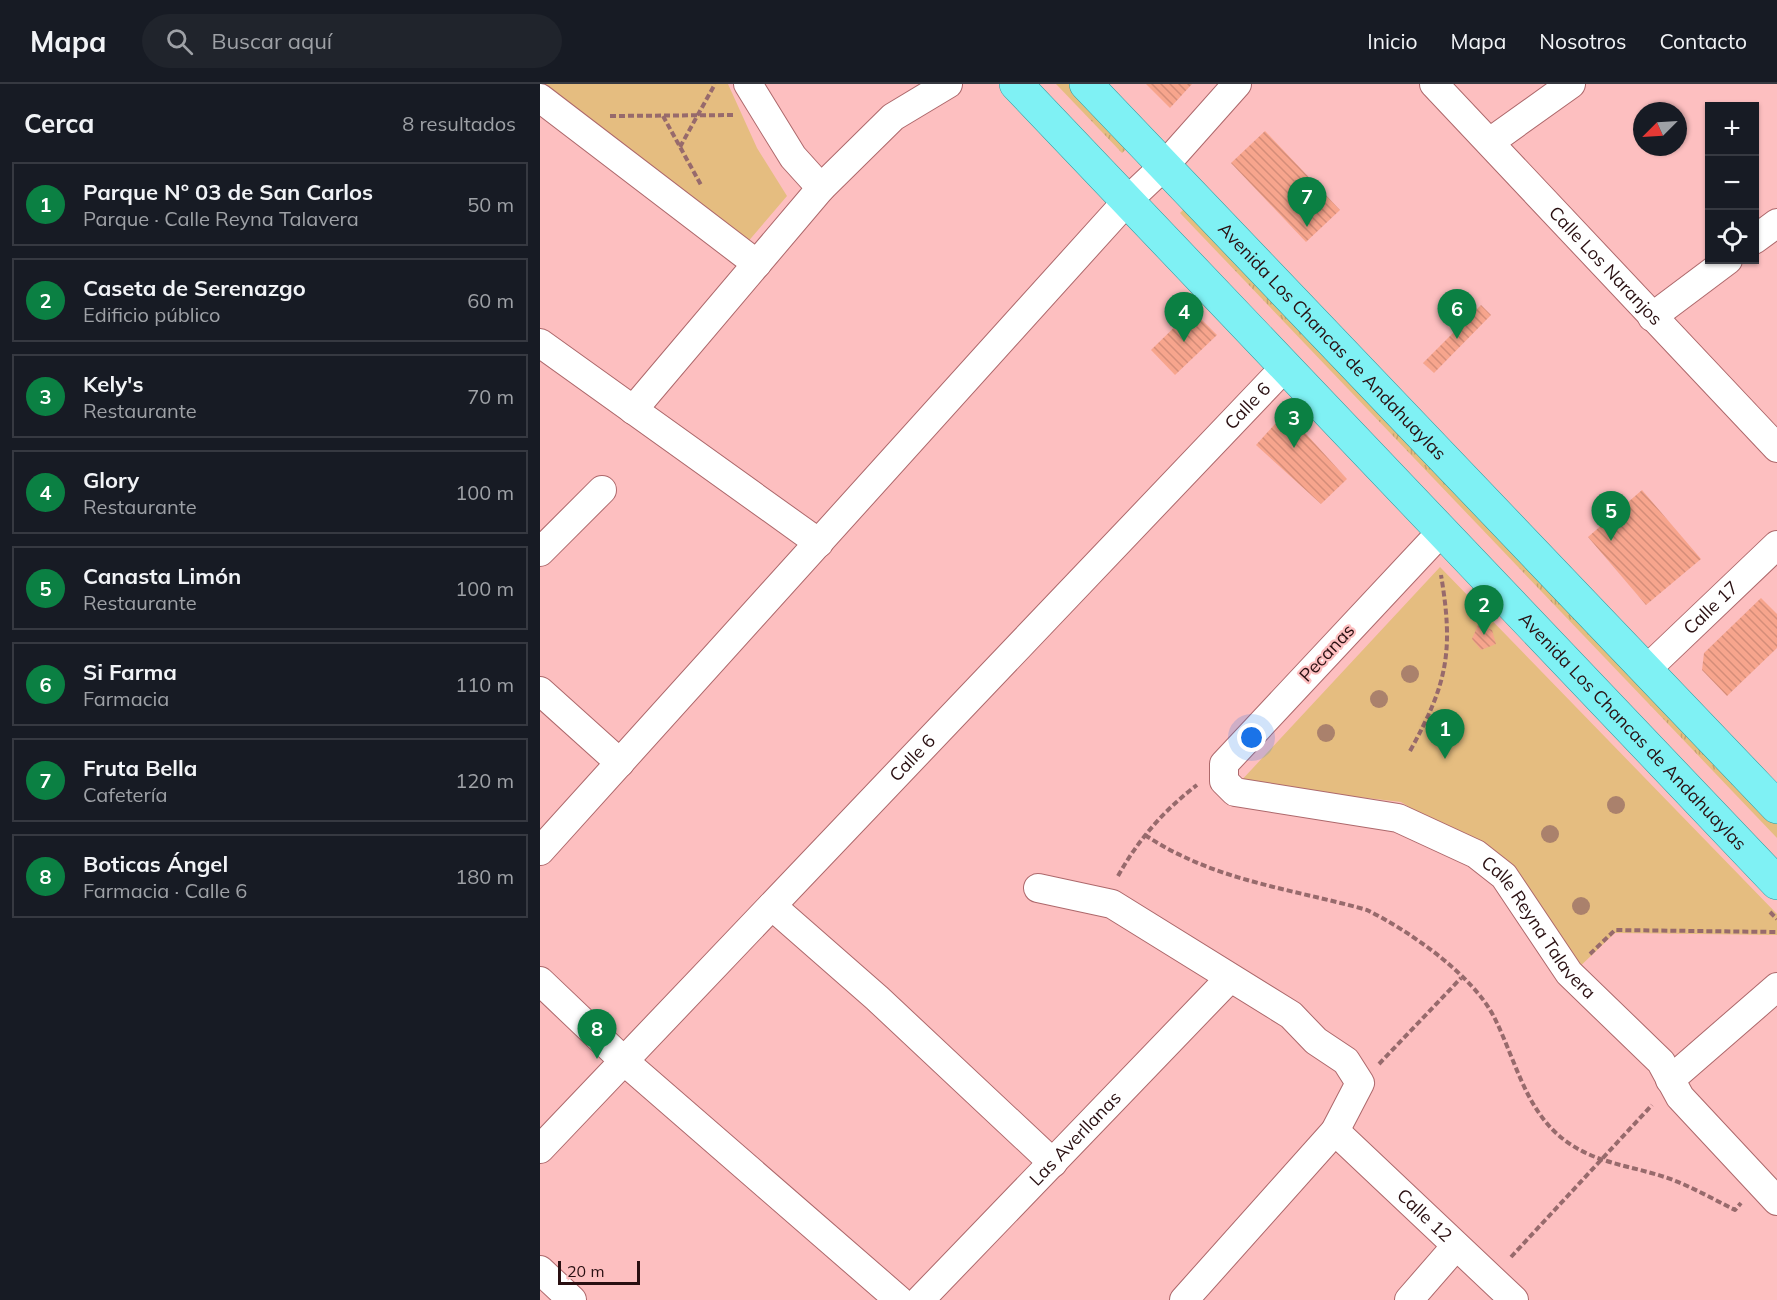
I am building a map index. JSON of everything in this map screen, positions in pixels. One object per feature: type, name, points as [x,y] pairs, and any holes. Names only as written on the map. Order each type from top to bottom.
[{"type":"main road","name":"Avenida Los Chancas de Andahuaylas","points":[[1016,84],[1777,883]]},
{"type":"main road","name":"Avenida Los Chancas de Andahuaylas","points":[[1086,84],[1777,807]]},
{"type":"street","points":[[748,84],[793,157],[821,188]]},
{"type":"street","points":[[633,410],[821,188],[892,117],[948,84]]},
{"type":"street","points":[[540,851],[1127,201],[1164,166],[1237,84]]},
{"type":"street","name":"Calle Los Naranjos","points":[[1434,84],[1777,448]]},
{"type":"street","points":[[1490,142],[1571,84]]},
{"type":"street","points":[[540,98],[757,264]]},
{"type":"street","points":[[1759,237],[1777,223]]},
{"type":"street","points":[[1652,317],[1723,264]]},
{"type":"street","points":[[540,343],[819,543]]},
{"type":"street","name":"Calle 6","points":[[540,1149],[1285,367]]},
{"type":"street","points":[[540,552],[602,490]]},
{"type":"street","name":"Pecanas","points":[[1224,772],[1442,531]]},
{"type":"street","name":"Calle 17","points":[[1646,670],[1777,545]]},
{"type":"street","points":[[540,692],[620,763]]},
{"type":"street","name":"Calle Reyna Talavera","points":[[1224,772],[1235,792],[1398,818],[1476,854],[1504,876],[1569,973],[1661,1062],[1680,1097],[1769,1192]]},
{"type":"street","points":[[1038,888],[1112,904],[1229,979],[1291,1015],[1316,1041],[1346,1061],[1360,1083],[1335,1131],[1184,1300]]},
{"type":"street","points":[[772,906],[877,998],[1053,1163]]},
{"type":"street","name":"Las Averllanas","points":[[920,1300],[1229,979]]},
{"type":"street","points":[[540,981],[624,1061],[899,1300]]},
{"type":"street","points":[[1670,1080],[1777,987]]},
{"type":"street","name":"Calle 12","points":[[1335,1131],[1514,1300]]},
{"type":"street","points":[[1409,1300],[1456,1246]]},
{"type":"street","points":[[540,1270],[572,1300]]},
{"type":"path","points":[[680,148],[715,84]]},
{"type":"path","points":[[608,116],[740,115]]},
{"type":"path","points":[[663,116],[702,187]]},
{"type":"path","points":[[1410,751],[1436,701],[1445,671],[1449,643],[1441,574]]},
{"type":"path","points":[[1103,902],[1145,835],[1179,798],[1224,772]]},
{"type":"path","points":[[1145,835],[1173,854],[1209,869],[1367,910],[1416,938],[1477,992],[1494,1015],[1535,1106],[1553,1130],[1589,1155],[1673,1179],[1735,1210],[1769,1192]]},
{"type":"path","points":[[1584,960],[1615,930],[1777,932]]},
{"type":"path","points":[[1360,1083],[1461,978]]},
{"type":"path","points":[[1491,1278],[1603,1160],[1657,1100],[1670,1080]]},
{"type":"green space","points":[[540,84],[728,84],[757,148],[787,196],[746,244],[540,90]]},
{"type":"green space","points":[[1056,84],[1074,84],[1132,144],[1122,153]]},
{"type":"green space","points":[[1188,205],[1777,821],[1777,838],[1180,213]]},
{"type":"green space","points":[[1440,567],[1777,914],[1777,935],[1615,933],[1574,972],[1514,873],[1401,802],[1239,783]]},
{"type":"building","points":[[1146,84],[1192,84],[1170,108]]},
{"type":"building","points":[[1265,131],[1340,210],[1306,242],[1231,163]]},
{"type":"building","points":[[1481,305],[1491,315],[1434,373],[1423,363]]},
{"type":"building","points":[[1192,310],[1217,335],[1175,375],[1151,350]]},
{"type":"building","points":[[1287,420],[1298,425],[1347,479],[1321,504],[1256,445],[1275,424]]},
{"type":"building","points":[[1642,490],[1701,559],[1646,605],[1588,537]]},
{"type":"building","points":[[1761,598],[1777,614],[1777,648],[1727,696],[1702,670],[1704,653]]},
{"type":"building","points":[[1478,625],[1492,630],[1496,644],[1481,650],[1472,639]]},
{"type":"place","name":"Fruta Bella","points":[[1307,227]]},
{"type":"place","name":"Si Farma","points":[[1457,339]]},
{"type":"place","name":"Glory","points":[[1184,342]]},
{"type":"place","name":"Kely's","points":[[1294,448]]},
{"type":"place","name":"Canasta Limón","points":[[1611,541]]},
{"type":"place","name":"Caseta de Serenazgo","points":[[1484,635]]},
{"type":"place","name":"Parque N° 03 de San Carlos","points":[[1445,759]]},
{"type":"place","name":"Boticas Ángel","points":[[597,1059]]}]
